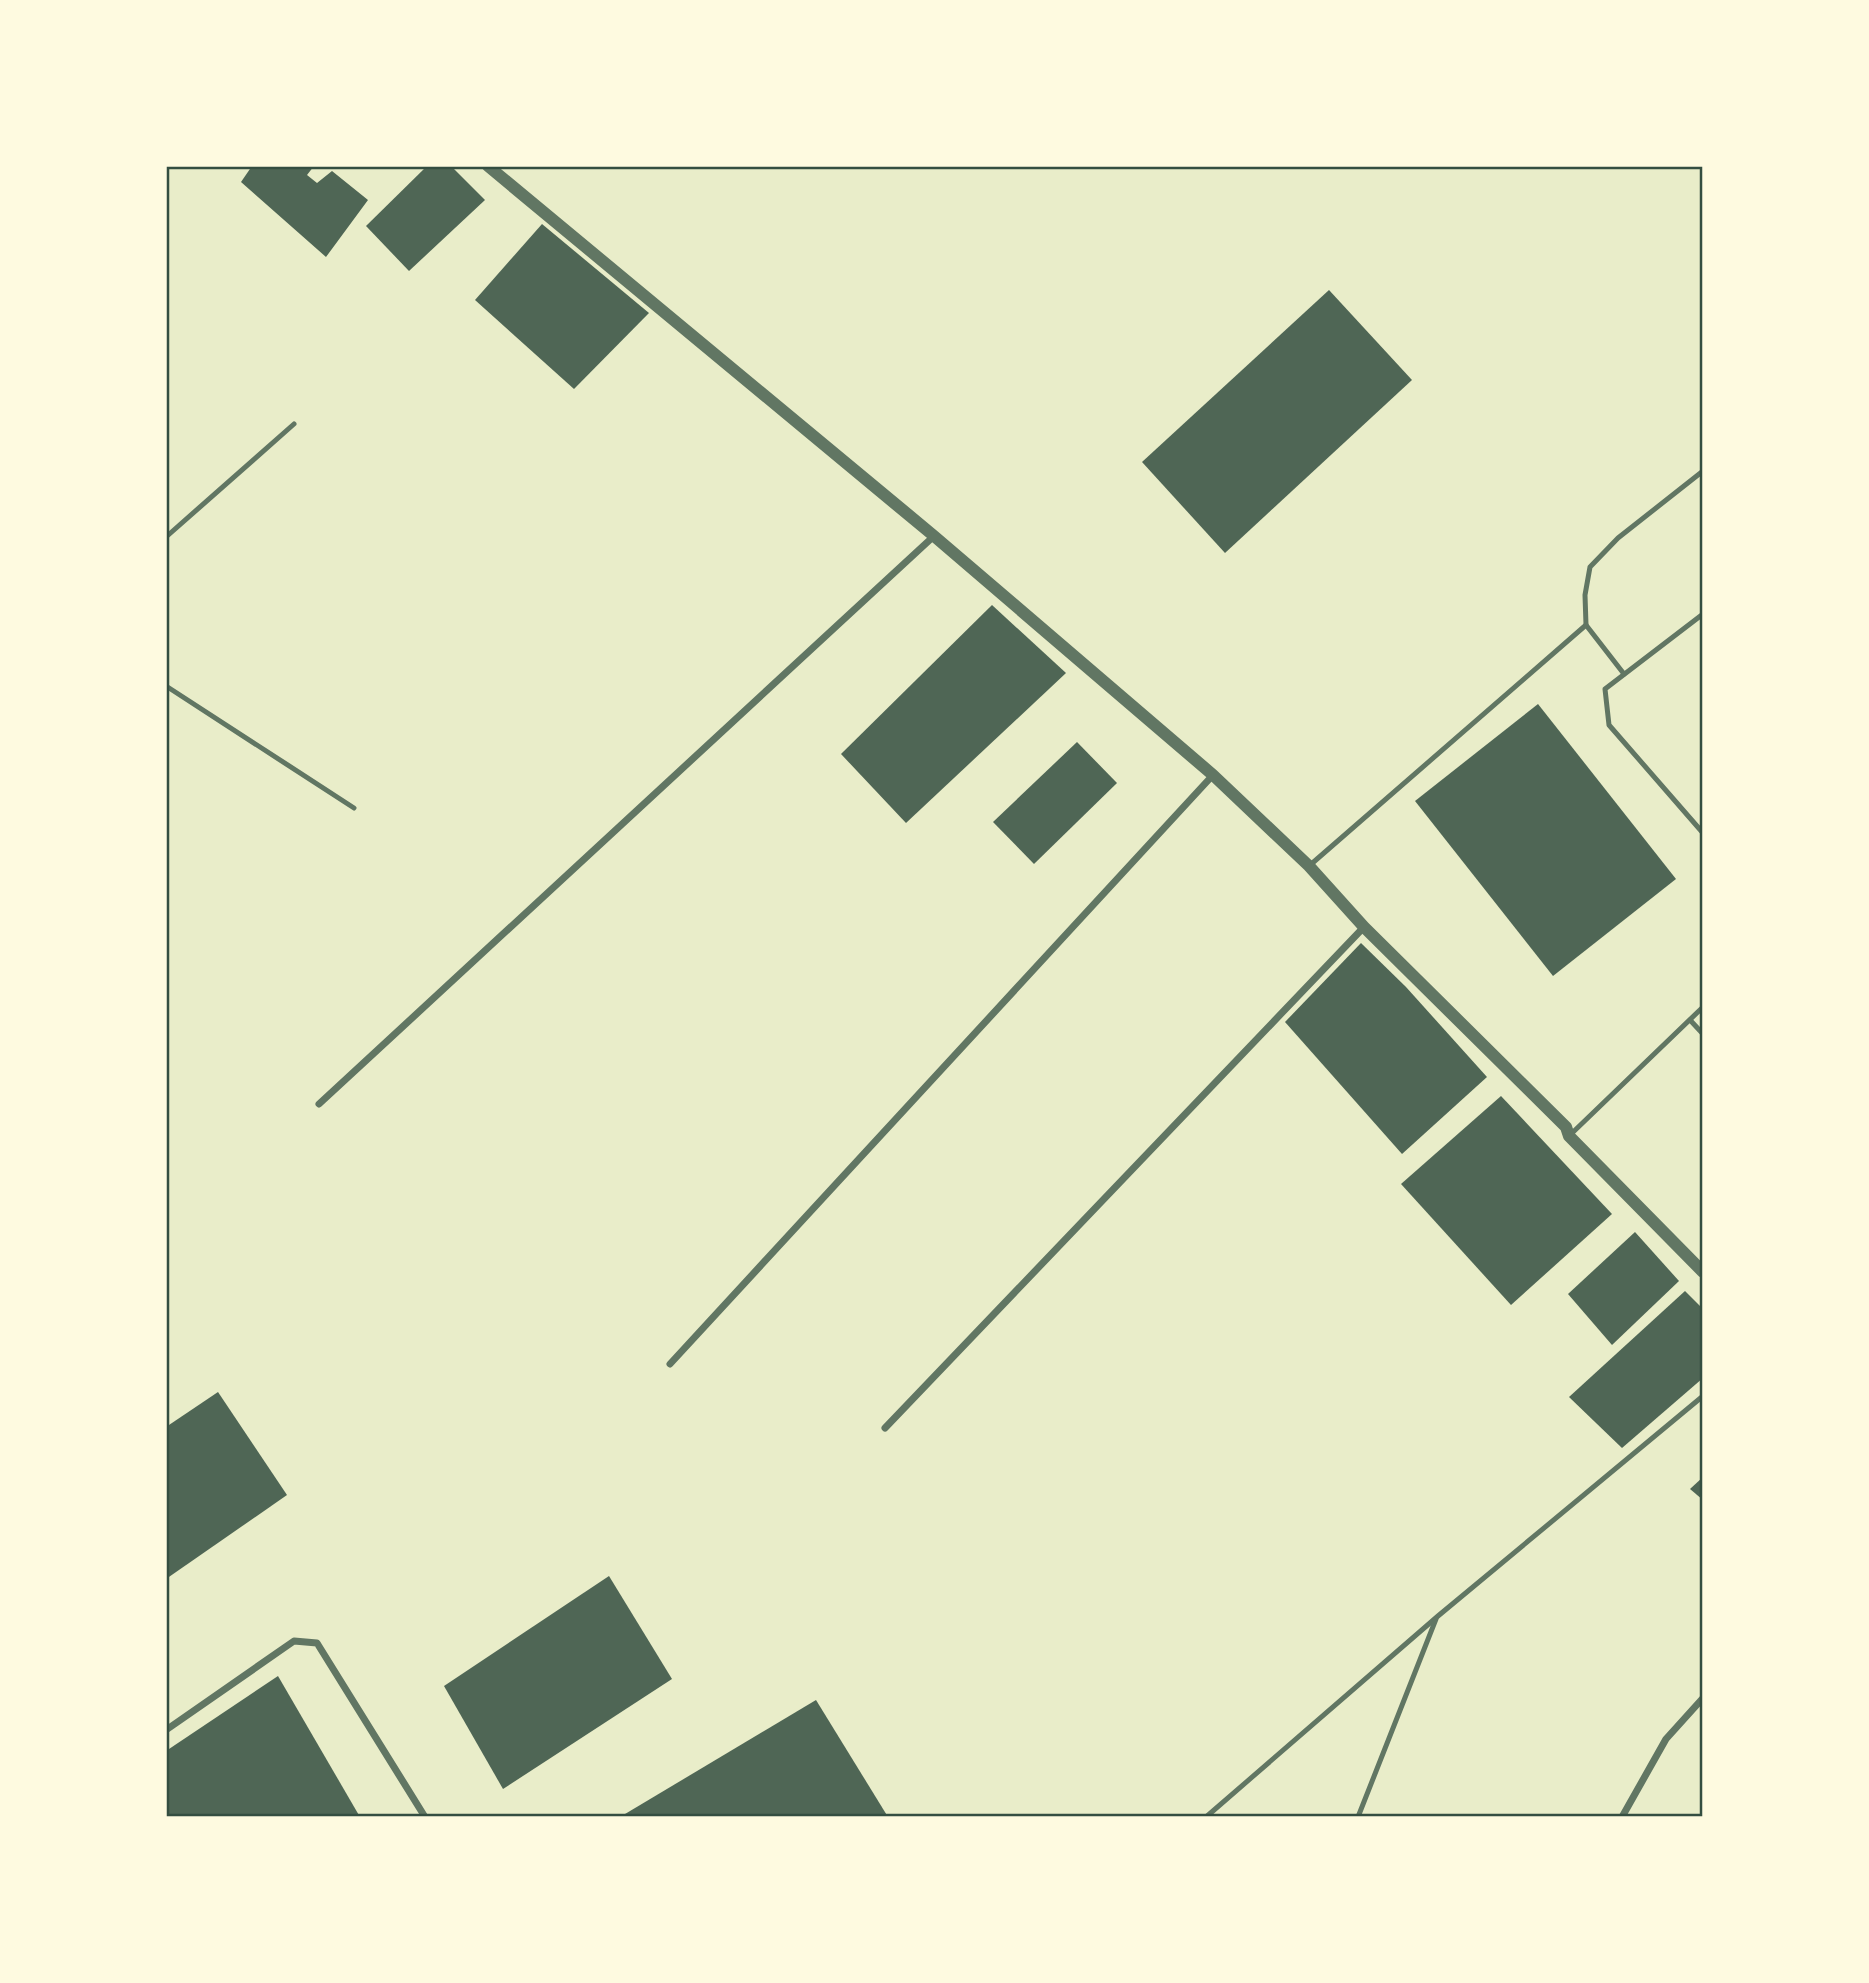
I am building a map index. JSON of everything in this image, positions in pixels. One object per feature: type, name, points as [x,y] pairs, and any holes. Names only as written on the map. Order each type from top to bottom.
[{"type":"street","points":[[488,166],[934,536],[1213,775],[1309,866],[1364,927],[1566,1127],[1569,1136],[1703,1272]]},
{"type":"street","points":[[319,1104],[934,536]]},
{"type":"street","points":[[670,1364],[1213,775]]},
{"type":"street","points":[[885,1428],[1364,927]]},
{"type":"street","points":[[166,1730],[294,1641],[317,1643],[425,1817]]},
{"type":"street","points":[[1622,1817],[1666,1739],[1703,1698]]},
{"type":"lane","points":[[166,537],[295,424]]},
{"type":"lane","points":[[1625,674],[1586,625],[1585,595],[1590,567],[1618,538],[1703,471]]},
{"type":"lane","points":[[1703,614],[1605,689],[1609,725],[1703,833]]},
{"type":"lane","points":[[1309,866],[1586,625]]},
{"type":"lane","points":[[166,687],[354,808]]},
{"type":"lane","points":[[1569,1136],[1703,1007]]},
{"type":"lane","points":[[1690,1020],[1703,1034]]},
{"type":"lane","points":[[1206,1817],[1437,1616],[1703,1396]]},
{"type":"lane","points":[[1358,1817],[1437,1616]]},
{"type":"building","points":[[252,166],[314,166],[307,175],[317,183],[332,171],[368,200],[326,257],[241,182]]},
{"type":"building","points":[[427,166],[451,166],[485,200],[409,271],[366,226]]},
{"type":"building","points":[[542,224],[649,313],[574,389],[475,300]]},
{"type":"building","points":[[1329,290],[1412,380],[1225,553],[1142,462]]},
{"type":"building","points":[[992,605],[1066,673],[906,823],[841,754]]},
{"type":"building","points":[[1538,704],[1676,879],[1553,976],[1415,801]]},
{"type":"building","points":[[1077,742],[1117,783],[1034,864],[993,822]]},
{"type":"building","points":[[1361,943],[1406,987],[1487,1077],[1402,1154],[1285,1022]]},
{"type":"building","points":[[1501,1096],[1612,1214],[1511,1305],[1401,1184]]},
{"type":"building","points":[[1635,1232],[1679,1281],[1612,1345],[1568,1294]]},
{"type":"building","points":[[1685,1291],[1703,1309],[1703,1378],[1622,1448],[1569,1397]]},
{"type":"building","points":[[218,1392],[287,1495],[166,1579],[166,1427]]},
{"type":"building","points":[[1703,1477],[1703,1500],[1690,1489]]},
{"type":"building","points":[[609,1576],[672,1679],[503,1789],[444,1686]]},
{"type":"building","points":[[278,1676],[360,1817],[166,1817],[166,1751]]},
{"type":"building","points":[[816,1700],[888,1817],[620,1817]]}]
